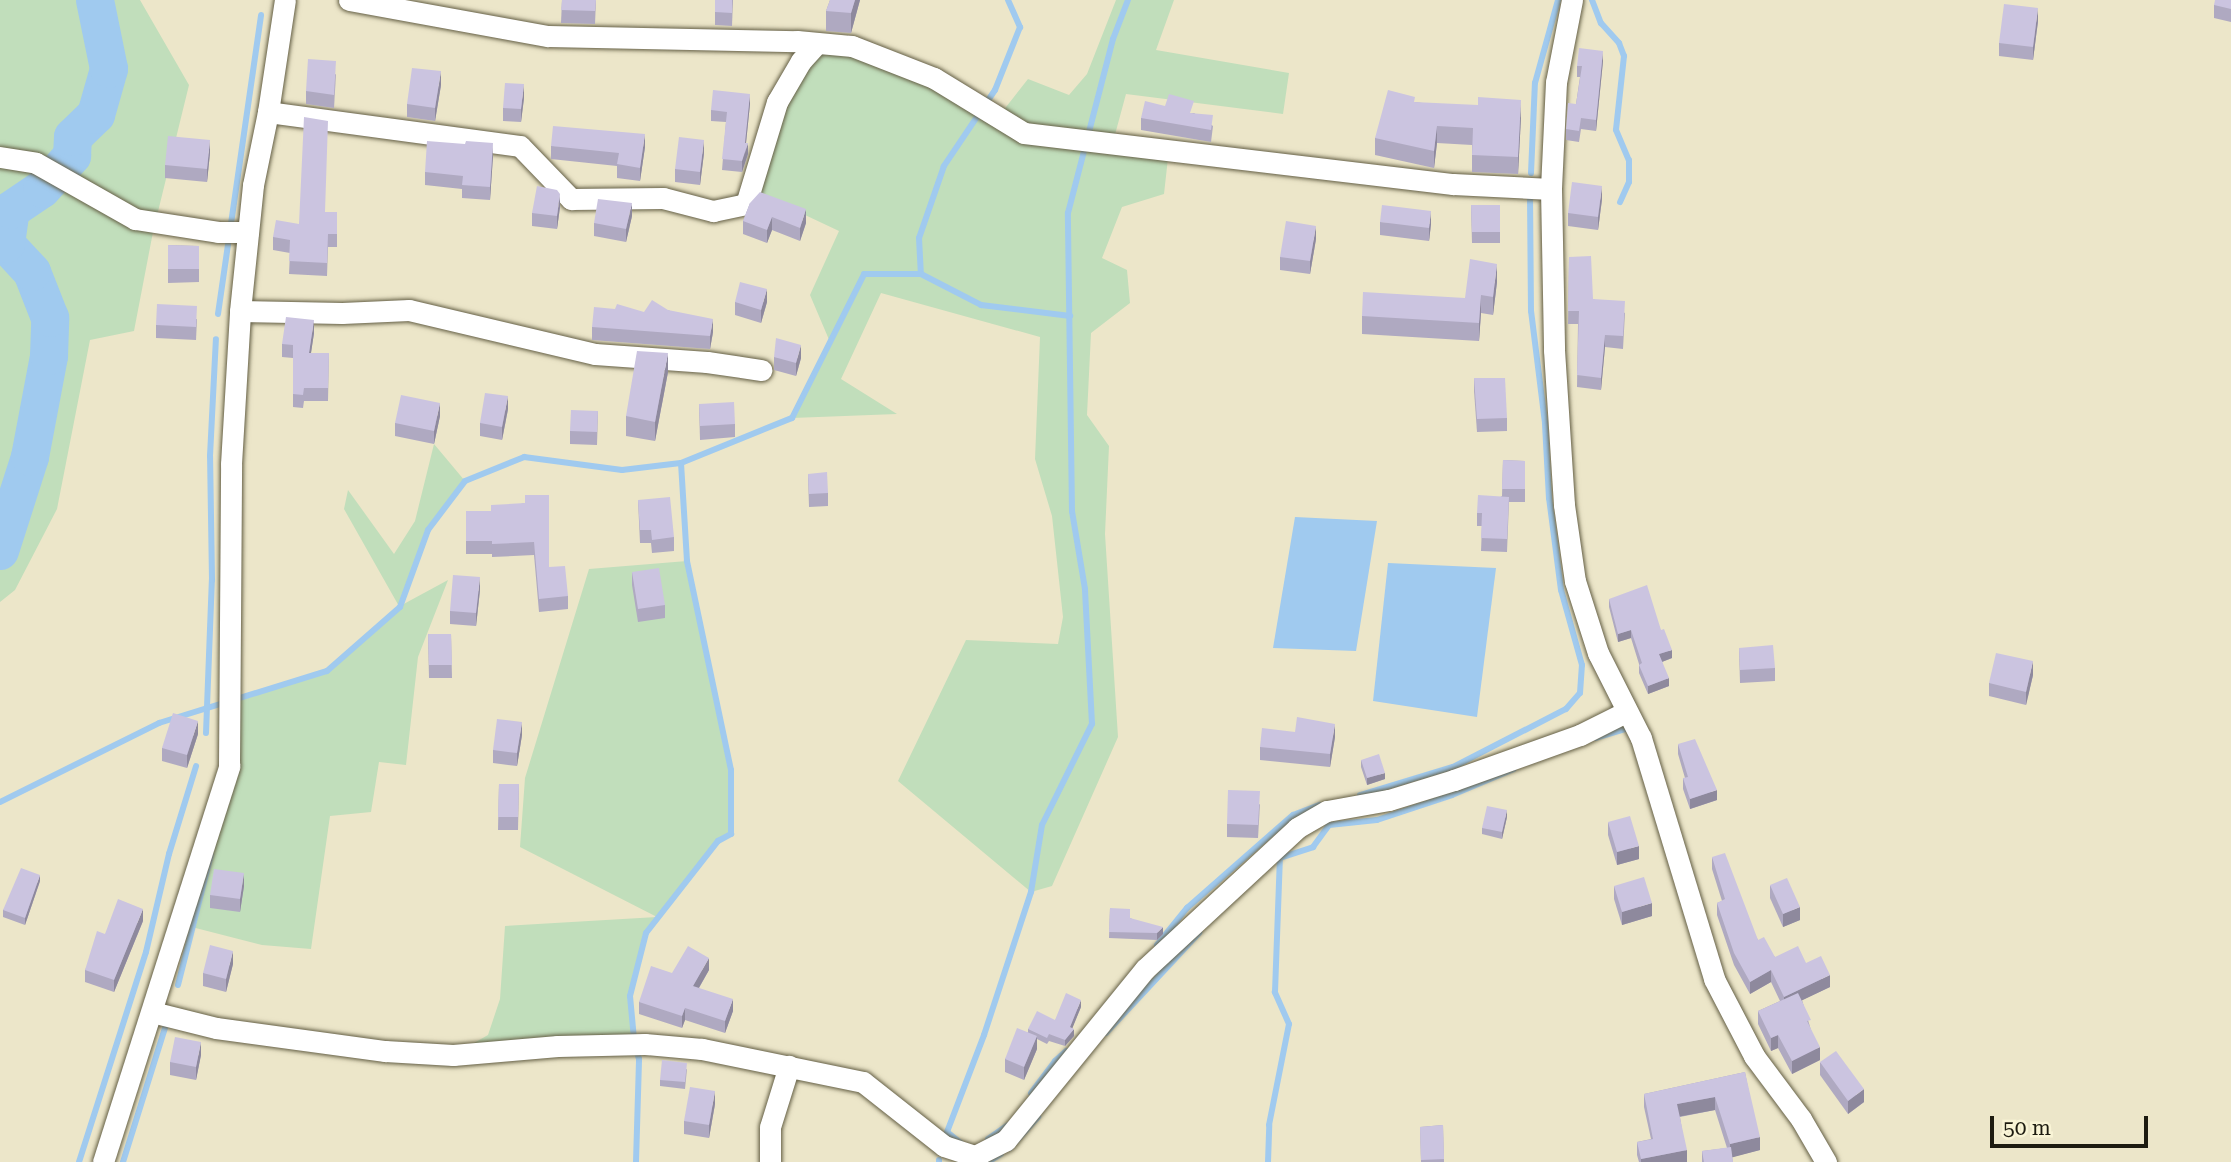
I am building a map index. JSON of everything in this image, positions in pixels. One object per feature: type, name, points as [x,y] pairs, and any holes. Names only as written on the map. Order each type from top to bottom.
[{"type":"street","points":[[103,1162],[229,766],[231,464],[240,311],[253,185],[268,112],[285,0]]},
{"type":"street","points":[[349,0],[548,36],[852,46],[934,78],[1024,133],[1453,184],[1551,189]]},
{"type":"street","points":[[1572,0],[1556,82],[1551,189],[1554,350],[1564,505],[1575,581],[1598,653],[1641,738],[1714,979],[1754,1056],[1801,1119],[1826,1162]]},
{"type":"street","points":[[268,112],[520,146],[571,198],[663,198],[713,211],[746,204],[777,102],[801,61],[817,43]]},
{"type":"street","points":[[0,156],[36,163],[135,219],[218,232],[248,232]]},
{"type":"street","points":[[240,311],[342,313],[409,310],[595,354],[707,362],[761,370]]},
{"type":"street","points":[[152,1012],[216,1028],[385,1051],[453,1055],[558,1046],[645,1044],[702,1049],[863,1082],[944,1146],[975,1156],[1006,1140],[1145,969],[1297,828],[1327,811],[1389,800],[1454,780],[1580,735],[1626,712]]},
{"type":"street","points":[[770,1162],[770,1127],[789,1066]]},
{"type":"green space","points":[[0,0],[140,0],[189,85],[153,232],[134,331],[90,340],[57,509],[15,590],[0,602]]},
{"type":"green space","points":[[1116,0],[1174,0],[1156,50],[1289,73],[1283,114],[1126,94],[1113,142],[1169,149],[1164,194],[1122,207],[1102,258],[1127,270],[1130,303],[1091,333],[1087,415],[1109,446],[1105,534],[1118,737],[1052,886],[1031,892],[898,781],[966,640],[1058,644],[1063,617],[1052,516],[1035,459],[1040,337],[881,293],[841,379],[897,414],[792,418],[830,342],[810,295],[839,231],[750,189],[777,102],[817,43],[852,46],[999,116],[1028,79],[1069,95],[1087,74]]},
{"type":"green space","points":[[434,444],[465,481],[428,530],[400,606],[448,580],[418,657],[406,765],[379,762],[371,812],[330,816],[311,949],[262,945],[180,924],[229,766],[230,702],[327,671],[400,608],[344,509],[348,490],[394,554],[415,521]]},
{"type":"green space","points":[[687,561],[731,770],[731,834],[718,841],[646,933],[630,996],[634,1039],[453,1055],[488,1035],[500,999],[505,926],[657,917],[520,847],[525,778],[589,569]]},
{"type":"water","points":[[1295,517],[1377,521],[1356,651],[1273,648]]},
{"type":"water","points":[[1388,563],[1496,568],[1477,717],[1373,701]]},
{"type":"building","points":[[562,0],[596,0],[595,11],[561,10]]},
{"type":"building","points":[[715,0],[732,0],[732,13],[715,12]]},
{"type":"building","points":[[830,0],[855,0],[851,13],[826,11]]},
{"type":"building","points":[[2215,0],[2231,0],[2231,9],[2214,5]]},
{"type":"building","points":[[2004,4],[2038,8],[2033,47],[1999,43]]},
{"type":"building","points":[[1579,48],[1603,51],[1596,120],[1581,118],[1579,131],[1566,129],[1568,103],[1576,104],[1582,66],[1577,66]]},
{"type":"building","points":[[308,59],[336,61],[334,95],[306,91]]},
{"type":"building","points":[[412,68],[441,71],[435,108],[407,104]]},
{"type":"building","points":[[505,83],[524,84],[521,109],[503,108]]},
{"type":"building","points":[[713,90],[750,94],[745,143],[748,143],[742,161],[722,159],[727,112],[711,110]]},
{"type":"building","points":[[1388,90],[1415,97],[1414,102],[1478,105],[1478,97],[1521,100],[1518,157],[1472,155],[1473,128],[1437,126],[1434,151],[1375,138]]},
{"type":"building","points":[[1169,94],[1194,101],[1190,113],[1213,115],[1211,130],[1141,118],[1145,101],[1165,106]]},
{"type":"building","points":[[304,117],[328,121],[325,212],[337,212],[337,234],[328,234],[327,263],[289,261],[290,240],[273,237],[276,220],[299,224]]},
{"type":"building","points":[[553,126],[645,134],[640,168],[617,164],[619,153],[551,146]]},
{"type":"building","points":[[168,136],[210,140],[207,169],[165,165]]},
{"type":"building","points":[[679,137],[704,140],[700,172],[675,169]]},
{"type":"building","points":[[427,141],[493,143],[490,187],[462,185],[463,176],[425,172]]},
{"type":"building","points":[[1572,182],[1602,186],[1598,217],[1568,213]]},
{"type":"building","points":[[537,186],[557,190],[560,194],[557,216],[532,213]]},
{"type":"building","points":[[760,192],[806,209],[800,228],[772,217],[767,230],[743,221],[750,203]]},
{"type":"building","points":[[598,199],[632,203],[626,229],[594,223]]},
{"type":"building","points":[[1382,205],[1431,211],[1429,228],[1380,222]]},
{"type":"building","points":[[1471,205],[1500,205],[1500,232],[1472,232]]},
{"type":"building","points":[[1286,221],[1316,226],[1310,261],[1280,257]]},
{"type":"building","points":[[168,245],[199,246],[199,269],[168,269]]},
{"type":"building","points":[[1591,256],[1593,299],[1625,301],[1623,336],[1605,335],[1601,378],[1577,375],[1579,311],[1568,311],[1569,257]]},
{"type":"building","points":[[1470,259],[1497,264],[1493,297],[1481,295],[1479,323],[1362,316],[1363,292],[1465,298]]},
{"type":"building","points":[[740,282],[767,289],[761,310],[735,302]]},
{"type":"building","points":[[652,300],[668,310],[713,319],[710,336],[592,327],[594,307],[615,309],[617,304],[644,312]]},
{"type":"building","points":[[157,304],[197,306],[196,327],[156,325]]},
{"type":"building","points":[[286,317],[314,320],[309,353],[329,353],[328,388],[304,388],[303,395],[293,394],[293,345],[282,344]]},
{"type":"building","points":[[776,338],[801,345],[796,363],[774,357]]},
{"type":"building","points":[[637,351],[668,353],[655,422],[626,416]]},
{"type":"building","points":[[1474,378],[1505,378],[1507,418],[1477,419]]},
{"type":"building","points":[[485,393],[508,396],[502,427],[480,423]]},
{"type":"building","points":[[401,395],[440,403],[434,431],[395,423]]},
{"type":"building","points":[[734,402],[735,424],[700,426],[699,404]]},
{"type":"building","points":[[571,410],[598,411],[597,432],[570,431]]},
{"type":"building","points":[[1503,460],[1525,461],[1525,489],[1502,489]]},
{"type":"building","points":[[827,472],[828,493],[809,494],[808,474]]},
{"type":"building","points":[[525,495],[549,495],[549,567],[565,566],[568,596],[539,599],[534,542],[492,544],[492,541],[466,541],[466,511],[491,511],[491,505],[525,503]]},
{"type":"building","points":[[1478,495],[1509,497],[1507,539],[1481,538],[1482,513],[1477,513]]},
{"type":"building","points":[[670,497],[674,537],[652,540],[651,530],[640,530],[638,500]]},
{"type":"building","points":[[659,568],[665,605],[638,609],[632,572]]},
{"type":"building","points":[[453,575],[480,577],[476,613],[450,611]]},
{"type":"building","points":[[1647,585],[1661,630],[1664,629],[1672,650],[1659,654],[1669,678],[1648,686],[1639,665],[1642,663],[1631,630],[1618,634],[1609,599]]},
{"type":"building","points":[[428,634],[451,634],[452,665],[429,665]]},
{"type":"building","points":[[1773,645],[1775,668],[1740,670],[1739,648]]},
{"type":"building","points":[[1996,653],[2033,661],[2026,692],[1989,683]]},
{"type":"building","points":[[173,713],[198,721],[187,755],[162,748]]},
{"type":"building","points":[[1297,717],[1335,724],[1330,754],[1260,747],[1262,728],[1295,732]]},
{"type":"building","points":[[497,719],[522,722],[517,753],[493,750]]},
{"type":"building","points":[[1695,739],[1717,790],[1690,799],[1683,778],[1688,777],[1678,744]]},
{"type":"building","points":[[1379,754],[1385,773],[1367,778],[1361,760]]},
{"type":"building","points":[[499,784],[519,784],[518,817],[498,817]]},
{"type":"building","points":[[1228,790],[1260,791],[1258,825],[1227,824]]},
{"type":"building","points":[[1487,806],[1507,810],[1502,832],[1482,828]]},
{"type":"building","points":[[1630,816],[1639,846],[1617,852],[1608,822]]},
{"type":"building","points":[[1725,853],[1758,940],[1764,937],[1775,957],[1798,946],[1806,963],[1821,956],[1830,975],[1784,997],[1771,970],[1750,982],[1734,953],[1717,903],[1725,899],[1712,857]]},
{"type":"building","points":[[21,868],[40,875],[25,918],[3,910]]},
{"type":"building","points":[[214,869],[244,873],[240,899],[210,895]]},
{"type":"building","points":[[1644,877],[1652,903],[1622,912],[1614,886]]},
{"type":"building","points":[[1787,878],[1800,907],[1783,914],[1770,885]]},
{"type":"building","points":[[118,899],[143,909],[114,980],[85,970],[97,931],[105,934]]},
{"type":"building","points":[[1110,908],[1130,909],[1130,918],[1163,927],[1157,933],[1109,932]]},
{"type":"building","points":[[210,945],[233,951],[226,979],[203,973]]},
{"type":"building","points":[[688,946],[709,958],[693,986],[733,999],[725,1021],[685,1008],[682,1016],[639,1002],[651,966],[672,973]]},
{"type":"building","points":[[1066,993],[1081,1000],[1070,1027],[1074,1029],[1065,1040],[1049,1034],[1047,1038],[1028,1029],[1037,1011],[1055,1020]]},
{"type":"building","points":[[1798,993],[1811,1020],[1807,1021],[1820,1047],[1792,1061],[1778,1035],[1771,1038],[1758,1011]]},
{"type":"building","points":[[1017,1028],[1037,1036],[1024,1067],[1005,1059]]},
{"type":"building","points":[[175,1037],[201,1042],[196,1067],[170,1062]]},
{"type":"building","points":[[1836,1051],[1864,1089],[1848,1101],[1820,1062]]},
{"type":"building","points":[[662,1060],[687,1063],[685,1082],[660,1080]]},
{"type":"building","points":[[1745,1072],[1760,1137],[1730,1144],[1715,1097],[1677,1104],[1687,1150],[1641,1159],[1637,1142],[1653,1139],[1644,1094]]},
{"type":"building","points":[[690,1087],[715,1091],[709,1125],[684,1121]]},
{"type":"building","points":[[1443,1125],[1444,1159],[1421,1160],[1420,1127]]},
{"type":"building","points":[[1731,1147],[1733,1162],[1704,1162],[1702,1151]]},
{"type":"waterway","points":[[0,551],[30,457],[49,356],[50,318],[32,272],[6,244],[11,210],[42,189],[72,156],[73,137],[96,115],[109,69],[95,0]]},
{"type":"waterway","points":[[1008,0],[1020,27],[995,90],[944,166],[919,238],[921,274],[981,305],[1070,316]]},
{"type":"waterway","points":[[962,1144],[947,1132],[984,1035],[1031,892],[1042,825],[1092,724],[1085,589],[1072,511],[1068,213],[1113,39],[1128,0]]},
{"type":"waterway","points":[[1531,173],[1535,83],[1558,0]]},
{"type":"waterway","points":[[1592,0],[1601,23],[1619,43],[1624,56],[1616,130],[1629,160],[1629,182],[1620,202]]},
{"type":"waterway","points":[[218,314],[261,15]]},
{"type":"waterway","points":[[1360,795],[1453,767],[1566,709],[1580,693],[1582,665],[1561,590],[1549,498],[1545,423],[1531,311],[1530,196]]},
{"type":"waterway","points":[[0,802],[159,723],[327,671],[400,607],[428,530],[465,481],[524,457],[622,470],[681,463],[792,418],[864,274],[921,274]]},
{"type":"waterway","points":[[206,733],[212,580],[210,456],[216,339]]},
{"type":"waterway","points":[[634,1039],[630,996],[646,933],[718,841],[731,834],[731,770],[687,561],[681,463]]},
{"type":"waterway","points":[[1596,738],[1626,729]]},
{"type":"waterway","points":[[79,1162],[146,952],[169,854],[196,766]]},
{"type":"waterway","points":[[1268,1162],[1269,1125],[1289,1024],[1275,992],[1280,858],[1313,847],[1329,825],[1377,820],[1452,795],[1514,769]]},
{"type":"waterway","points":[[1157,945],[1187,908],[1293,815],[1319,805]]},
{"type":"waterway","points":[[178,985],[211,855]]},
{"type":"waterway","points":[[1106,1033],[1199,933]]},
{"type":"waterway","points":[[123,1162],[165,1028]]},
{"type":"waterway","points":[[636,1049],[639,1059],[636,1162]]},
{"type":"waterway","points":[[1031,1093],[1066,1051]]},
{"type":"waterway","points":[[1010,1148],[1038,1117]]},
{"type":"waterway","points":[[988,1139],[1008,1125]]},
{"type":"waterway","points":[[988,1162],[1001,1154]]}]
